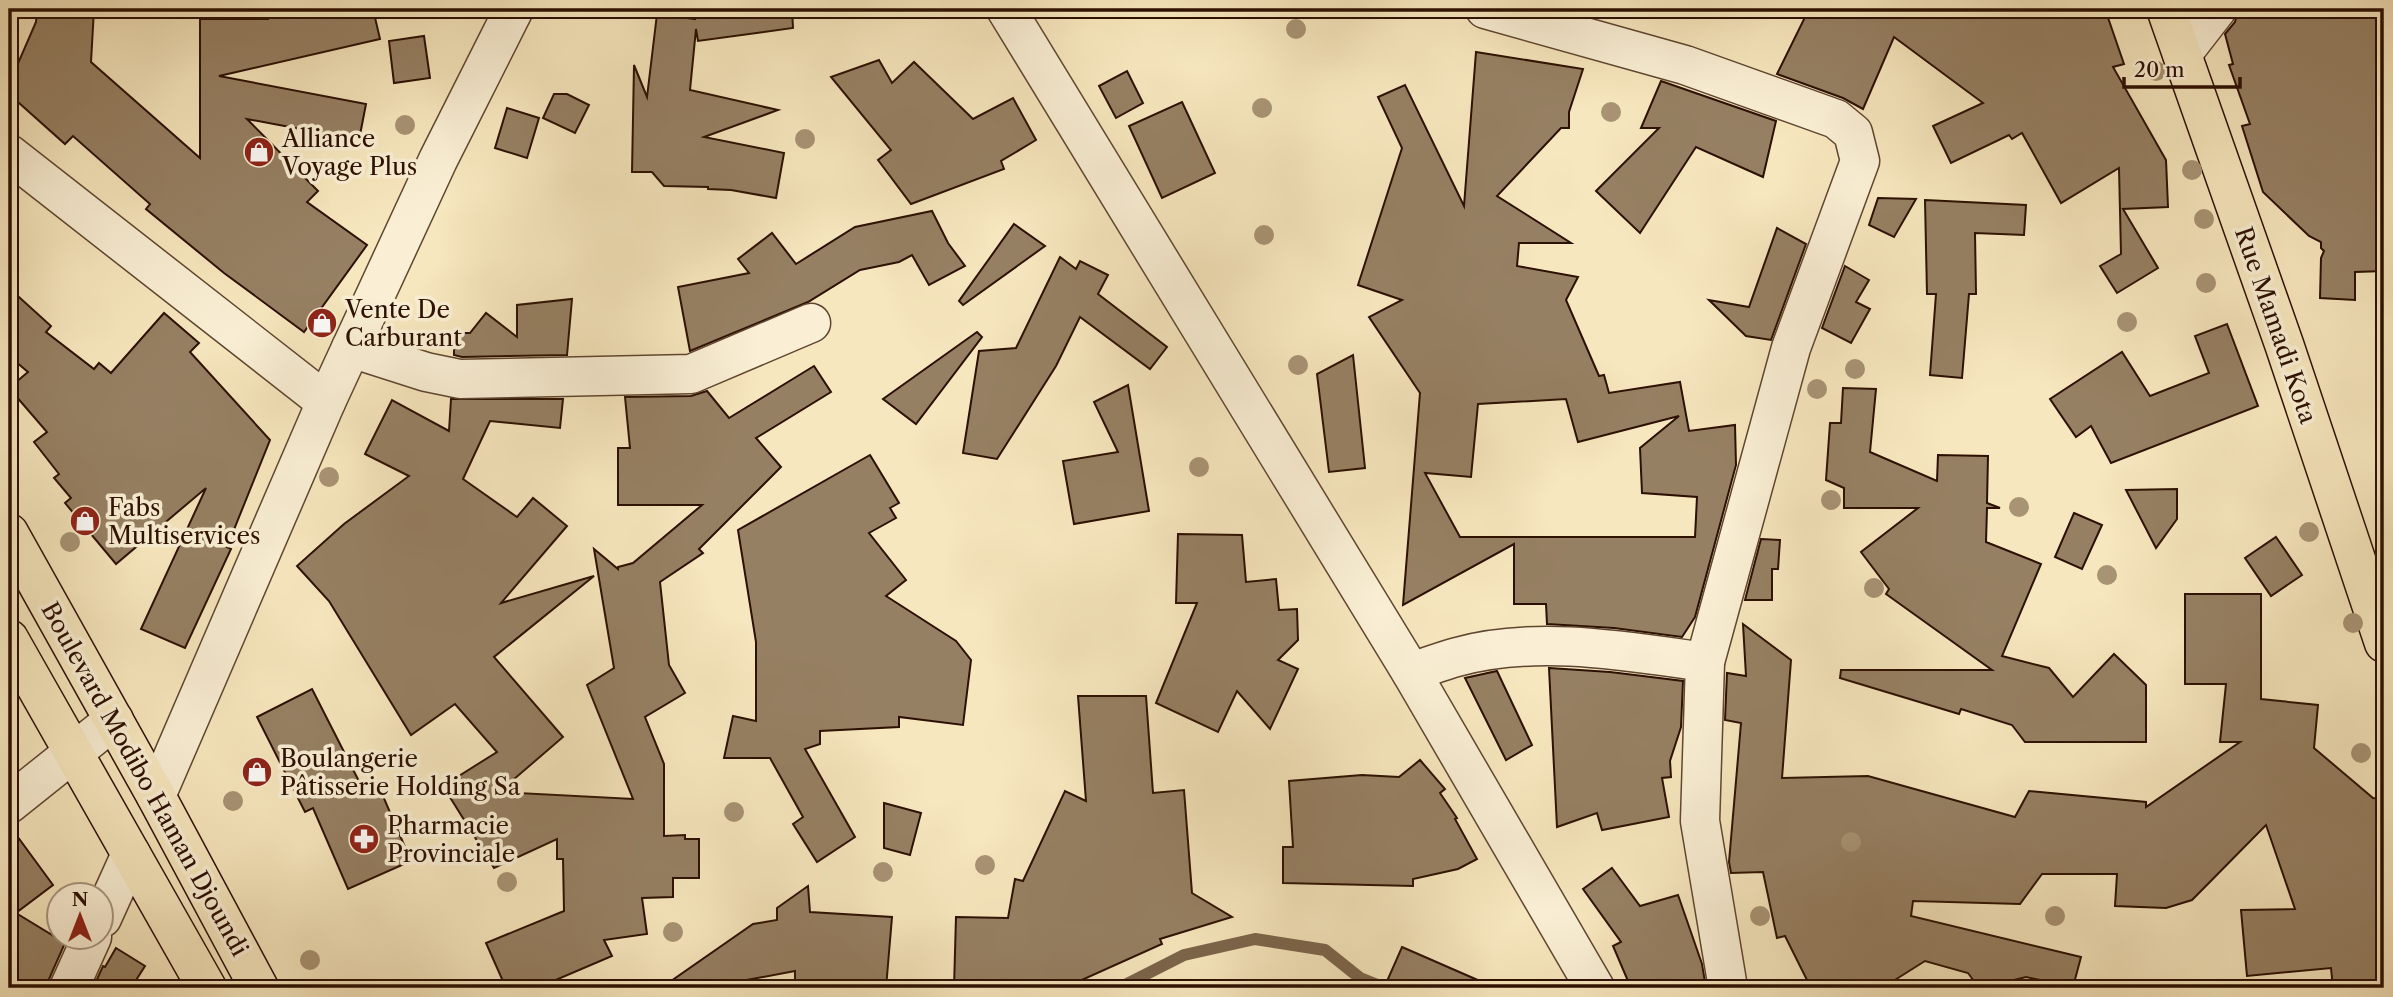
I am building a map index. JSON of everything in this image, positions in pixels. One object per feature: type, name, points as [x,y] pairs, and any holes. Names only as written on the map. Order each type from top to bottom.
[{"type":"main road","name":"Rue Mamadi Kota","points":[[2166,9],[2284,344],[2384,643]]},
{"type":"main road","name":"Boulevard Modibo Haman Djoundi","points":[[9,533],[156,796],[259,988]]},
{"type":"main road","name":"Boulevard Modibo Haman Djoundi","points":[[9,639],[207,988]]},
{"type":"street","points":[[156,796],[326,402],[438,160],[514,9]]},
{"type":"street","points":[[1006,9],[1411,673],[1595,988]]},
{"type":"street","points":[[1485,9],[1685,65],[1836,120],[1853,134],[1860,161],[1791,348],[1705,662],[1700,821],[1728,988]]},
{"type":"street","points":[[2182,54],[2217,9]]},
{"type":"street","points":[[9,154],[326,402]]},
{"type":"street","points":[[351,348],[426,372],[460,379],[691,374],[811,323]]},
{"type":"street","points":[[1411,673],[1459,656],[1522,646],[1605,648],[1705,662]]},
{"type":"street","points":[[9,804],[114,720]]},
{"type":"street","points":[[116,887],[131,854]]},
{"type":"street","points":[[69,988],[86,951]]},
{"type":"building","points":[[37,9],[94,9],[91,62],[200,158],[200,19],[268,19],[268,9],[373,9],[380,39],[219,76],[366,104],[359,140],[247,119],[318,191],[307,202],[367,245],[304,332],[224,273],[146,209],[150,204],[73,136],[65,144],[9,94],[9,80],[36,22]]},
{"type":"building","points":[[694,9],[792,9],[793,28],[698,41],[696,29],[690,90],[778,110],[704,137],[784,153],[776,198],[708,187],[664,186],[652,172],[632,172],[634,65],[647,97],[657,14],[695,19]]},
{"type":"building","points":[[1809,9],[2105,9],[2124,64],[2113,67],[2166,160],[2168,207],[2123,209],[2158,268],[2117,293],[2100,266],[2121,254],[2119,168],[2061,203],[2022,133],[2012,139],[2009,135],[1951,163],[1933,126],[1983,103],[1894,37],[1863,109],[1843,98],[1777,74]]},
{"type":"building","points":[[2238,9],[2384,9],[2384,271],[2355,272],[2355,300],[2320,298],[2321,258],[2324,251],[2321,242],[2309,236],[2263,192],[2242,126],[2250,124],[2229,65],[2233,64],[2225,34],[2235,22]]},
{"type":"building","points":[[424,36],[430,78],[394,83],[389,41]]},
{"type":"building","points":[[1476,52],[1583,69],[1569,112],[1569,128],[1561,128],[1497,196],[1571,243],[1519,243],[1517,266],[1578,277],[1566,300],[1599,376],[1604,375],[1609,393],[1680,382],[1689,431],[1735,425],[1736,465],[1695,617],[1682,637],[1614,628],[1547,624],[1546,604],[1514,604],[1514,544],[1403,605],[1420,393],[1369,317],[1402,300],[1358,285],[1402,148],[1378,97],[1405,85],[1464,206]],"holes":[[[1566,399],[1578,442],[1679,416],[1640,448],[1642,493],[1697,497],[1695,537],[1460,537],[1425,473],[1471,477],[1478,404]]]},
{"type":"building","points":[[879,60],[892,83],[914,62],[973,119],[1013,98],[1036,140],[1001,161],[1004,169],[911,204],[878,160],[891,150],[831,77]]},
{"type":"building","points":[[1127,71],[1143,103],[1116,118],[1099,86]]},
{"type":"building","points":[[1661,81],[1776,121],[1763,177],[1696,147],[1640,233],[1596,191],[1659,128],[1641,128]]},
{"type":"building","points":[[554,94],[567,94],[589,105],[575,133],[543,118]]},
{"type":"building","points":[[1182,102],[1215,173],[1162,198],[1129,126]]},
{"type":"building","points":[[507,108],[539,118],[527,158],[495,148]]},
{"type":"building","points":[[1878,198],[1916,199],[1894,237],[1869,225]]},
{"type":"building","points":[[1925,200],[2026,205],[2024,235],[1975,233],[1976,294],[1969,294],[1962,378],[1930,375],[1936,294],[1927,294]]},
{"type":"building","points":[[932,211],[948,243],[965,266],[929,285],[912,255],[899,262],[860,270],[808,302],[690,351],[678,287],[749,273],[738,259],[772,233],[796,264],[855,227]]},
{"type":"building","points":[[1014,224],[1045,246],[963,305],[959,301]]},
{"type":"building","points":[[1777,228],[1806,244],[1771,340],[1746,336],[1709,300],[1749,307]]},
{"type":"building","points":[[1060,257],[1076,269],[1080,261],[1108,275],[1098,294],[1167,347],[1150,369],[1080,317],[1056,366],[997,459],[963,453],[979,351],[1016,348]]},
{"type":"building","points":[[1845,266],[1869,280],[1856,302],[1870,309],[1851,343],[1822,328]]},
{"type":"building","points":[[9,288],[51,326],[46,332],[94,369],[99,363],[111,373],[164,313],[199,343],[190,352],[270,440],[227,547],[231,549],[185,648],[141,629],[206,488],[116,564],[65,503],[71,498],[54,478],[59,474],[34,442],[47,432],[9,388],[28,372],[9,356]]},
{"type":"building","points":[[572,299],[567,355],[454,355],[454,333],[470,333],[486,313],[517,337],[517,305]]},
{"type":"building","points":[[2227,324],[2258,406],[2111,463],[2091,426],[2076,437],[2050,399],[2122,352],[2150,396],[2209,373],[2195,336]]},
{"type":"building","points":[[977,332],[982,337],[916,424],[883,399]]},
{"type":"building","points":[[1353,355],[1365,468],[1329,472],[1317,374]]},
{"type":"building","points":[[814,366],[831,392],[756,438],[781,467],[699,549],[703,553],[660,582],[669,665],[685,693],[645,717],[664,764],[664,836],[685,835],[685,839],[699,839],[699,878],[673,878],[673,897],[642,898],[647,934],[604,940],[612,956],[537,988],[506,988],[486,943],[564,911],[563,859],[557,859],[557,839],[494,868],[443,786],[497,752],[455,704],[411,735],[329,601],[297,566],[344,524],[409,476],[365,454],[392,400],[449,431],[451,399],[563,399],[560,428],[490,421],[463,479],[517,517],[533,498],[567,526],[501,603],[594,576],[494,657],[563,737],[499,792],[633,799],[587,685],[614,668],[594,549],[618,569],[633,563],[702,505],[618,505],[618,448],[630,448],[625,397],[691,396],[707,391],[729,418]]},
{"type":"building","points":[[1128,385],[1149,511],[1074,524],[1063,461],[1118,452],[1094,402]]},
{"type":"building","points":[[1843,388],[1876,389],[1870,452],[1937,481],[1938,455],[1988,456],[1987,503],[2000,508],[1987,508],[1986,542],[2041,564],[2002,656],[2049,668],[2073,697],[2114,654],[2146,685],[2146,742],[2025,742],[2012,725],[1961,709],[1959,714],[1840,678],[1841,670],[1992,670],[1886,594],[1889,589],[1861,552],[1918,508],[1844,508],[1844,488],[1826,480],[1830,423],[1841,423]]},
{"type":"building","points":[[870,455],[899,503],[890,508],[896,518],[869,533],[906,580],[886,596],[956,641],[971,660],[963,725],[899,717],[899,727],[820,731],[820,744],[805,749],[855,837],[817,862],[793,824],[803,817],[770,758],[724,758],[733,716],[756,721],[756,642],[738,530]]},
{"type":"building","points":[[2177,489],[2177,519],[2156,548],[2126,490]]},
{"type":"building","points":[[2074,513],[2102,525],[2082,569],[2055,557]]},
{"type":"building","points":[[1178,534],[1242,535],[1246,582],[1276,579],[1279,610],[1297,609],[1298,640],[1278,660],[1298,669],[1270,729],[1237,691],[1218,732],[1156,703],[1197,603],[1176,603]]},
{"type":"building","points":[[2276,537],[2302,575],[2271,596],[2245,558]]},
{"type":"building","points":[[1761,539],[1780,540],[1778,569],[1772,569],[1772,600],[1745,600]]},
{"type":"building","points":[[2185,594],[2261,594],[2261,699],[2318,705],[2314,748],[2373,798],[2384,799],[2378,862],[2379,922],[2384,923],[2384,988],[2333,988],[2331,968],[2247,976],[2241,910],[2295,909],[2266,825],[2192,900],[2166,908],[2115,906],[2117,874],[2042,874],[2020,904],[1913,901],[1911,916],[2081,957],[2073,987],[2026,977],[2010,981],[2000,988],[1979,988],[1968,973],[1925,961],[1882,988],[1811,988],[1785,936],[1777,938],[1763,872],[1731,873],[1729,862],[1741,723],[1725,720],[1727,673],[1746,676],[1743,624],[1791,660],[1782,778],[1868,776],[2015,817],[2029,791],[2146,802],[2146,807],[2240,742],[2220,742],[2226,684],[2185,684]]},
{"type":"building","points":[[1549,668],[1683,681],[1681,727],[1670,761],[1671,777],[1662,778],[1669,817],[1602,830],[1597,813],[1557,827]]},
{"type":"building","points":[[1497,671],[1532,745],[1506,760],[1465,678]]},
{"type":"building","points":[[312,689],[366,795],[380,789],[411,861],[348,889],[313,808],[305,812],[257,717]]},
{"type":"building","points":[[1078,696],[1146,696],[1153,793],[1184,790],[1192,893],[1232,917],[1160,939],[1162,944],[1064,988],[954,988],[956,917],[1008,918],[1015,879],[1023,881],[1065,791],[1086,801]]},
{"type":"building","points":[[1420,760],[1445,789],[1440,793],[1457,818],[1455,819],[1477,859],[1458,869],[1413,879],[1413,886],[1283,883],[1283,847],[1293,847],[1289,781],[1362,775],[1399,777]]},
{"type":"building","points":[[884,803],[921,813],[910,855],[884,848]]},
{"type":"building","points":[[9,825],[50,881],[46,881],[46,890],[16,913],[46,931],[46,951],[61,951],[47,988],[9,988]]},
{"type":"building","points":[[1612,868],[1640,906],[1678,895],[1702,964],[1706,988],[1631,988],[1613,946],[1621,942],[1583,889]]},
{"type":"building","points":[[808,886],[810,912],[892,917],[886,988],[795,988],[795,971],[736,982],[728,988],[661,988],[753,924],[777,920],[777,908]]},
{"type":"building","points":[[1402,947],[1496,988],[1384,988]]},
{"type":"building","points":[[116,948],[145,966],[133,985],[138,988],[93,988],[103,966],[105,967]]},
{"type":"waterway","points":[[1119,988],[1184,955],[1255,939],[1325,950],[1360,978],[1385,988]]},
{"type":"place","name":"Alliance Voyage Plus","points":[[259,152]]},
{"type":"place","name":"Vente De Carburant","points":[[322,323]]},
{"type":"place","name":"Fabs Multiservices","points":[[85,521]]},
{"type":"place","name":"Boulangerie Pâtisserie Holding Sa","points":[[257,772]]},
{"type":"place","name":"Pharmacie Provinciale","points":[[364,839]]}]
